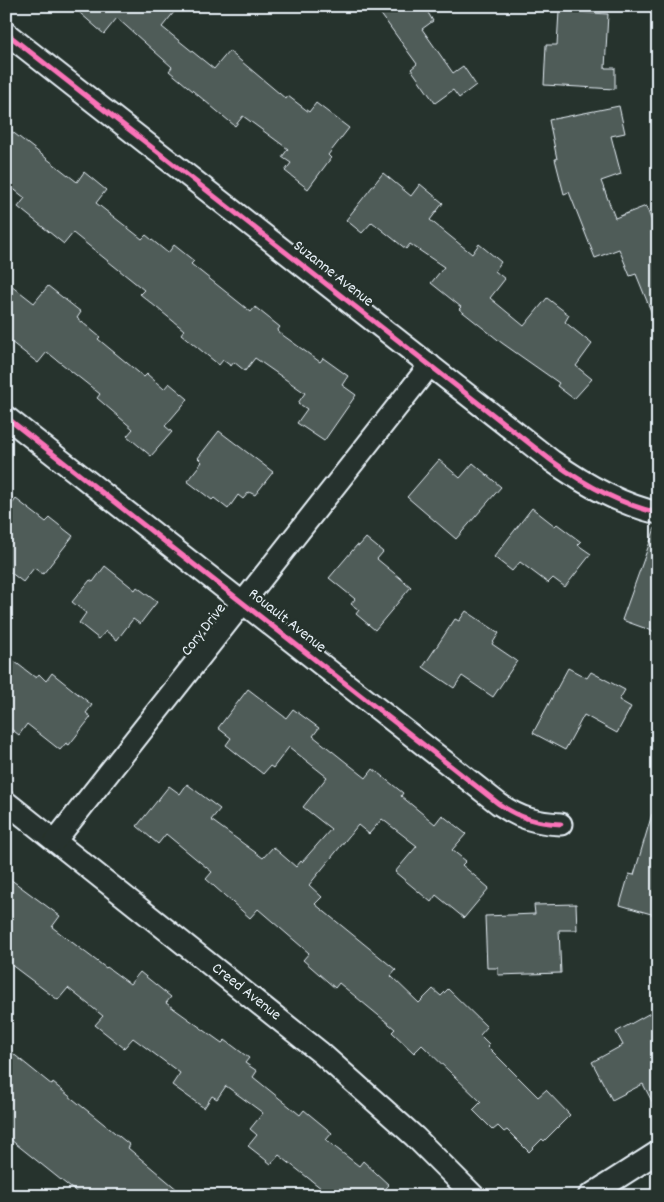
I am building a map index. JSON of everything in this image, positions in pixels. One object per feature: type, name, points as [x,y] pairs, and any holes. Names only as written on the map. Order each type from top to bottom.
[{"type":"street","name":"Suzanne Avenue","points":[[6,33],[570,474],[623,502],[658,513]]},
{"type":"street","name":"Cory Drive","points":[[55,841],[430,365]]},
{"type":"street","name":"Rouault Avenue","points":[[6,417],[510,812],[520,818],[534,822],[561,824]]},
{"type":"street","name":"Creed Avenue","points":[[6,802],[321,1052],[415,1137],[474,1196]]},
{"type":"street","points":[[589,1196],[658,1152]]},
{"type":"building","points":[[72,6],[179,6],[162,27],[214,69],[229,51],[286,99],[288,96],[309,112],[316,103],[349,128],[328,155],[331,158],[308,189],[285,171],[291,163],[282,157],[288,149],[243,116],[235,126],[169,71],[172,67],[117,18],[104,34]]},
{"type":"building","points":[[375,6],[424,6],[433,21],[422,29],[453,73],[463,66],[476,85],[459,98],[453,90],[435,103],[411,69],[417,64]]},
{"type":"building","points":[[559,11],[608,14],[605,68],[615,68],[615,89],[544,85],[546,45],[557,45]]},
{"type":"building","points":[[619,106],[625,133],[611,136],[621,174],[601,181],[615,218],[646,206],[658,237],[657,326],[636,274],[630,276],[619,249],[595,258],[569,192],[564,194],[555,159],[557,159],[549,120]]},
{"type":"building","points":[[6,127],[77,182],[84,172],[106,190],[96,203],[142,239],[146,235],[168,253],[174,245],[194,261],[191,264],[251,312],[255,307],[280,327],[277,331],[320,362],[323,358],[348,376],[342,385],[356,395],[324,441],[297,423],[307,409],[298,403],[305,393],[255,358],[245,371],[234,362],[231,366],[223,360],[219,365],[181,334],[184,330],[140,294],[144,290],[73,233],[64,244],[18,207],[25,198],[6,183]]},
{"type":"building","points":[[383,173],[411,196],[420,184],[443,203],[430,220],[472,254],[479,244],[501,262],[495,271],[505,279],[490,298],[524,326],[547,298],[569,315],[565,322],[592,344],[576,366],[592,379],[574,399],[557,386],[559,383],[502,343],[459,309],[461,307],[431,283],[444,267],[410,244],[406,249],[372,222],[362,233],[346,220]]},
{"type":"building","points":[[6,281],[34,303],[48,286],[81,312],[77,318],[100,337],[98,339],[144,377],[147,374],[164,389],[169,383],[188,399],[165,426],[172,432],[151,456],[127,436],[133,429],[97,398],[100,394],[47,352],[38,363],[6,338]]},
{"type":"building","points":[[219,431],[273,472],[255,495],[249,492],[243,499],[238,495],[228,509],[214,498],[212,500],[187,481],[202,462],[198,458]]},
{"type":"building","points":[[439,460],[460,478],[473,463],[501,487],[456,539],[407,497]]},
{"type":"building","points":[[16,499],[46,522],[50,518],[73,536],[43,574],[34,568],[23,582],[6,569],[6,512]]},
{"type":"building","points":[[532,508],[555,526],[557,524],[581,542],[578,545],[591,554],[565,587],[553,578],[548,583],[520,562],[512,571],[494,557]]},
{"type":"building","points":[[655,528],[658,529],[658,633],[622,620]]},
{"type":"building","points":[[366,538],[383,552],[377,559],[411,587],[375,630],[356,614],[359,610],[351,604],[355,599],[329,578],[357,545],[359,546]]},
{"type":"building","points":[[105,566],[135,590],[137,587],[157,602],[140,624],[133,619],[117,640],[106,631],[99,639],[79,623],[86,613],[72,602],[90,580],[93,582]]},
{"type":"building","points":[[466,611],[499,633],[492,644],[517,661],[493,697],[462,676],[454,688],[423,667],[455,619],[459,621]]},
{"type":"building","points":[[6,655],[36,678],[39,674],[46,681],[52,673],[92,705],[86,713],[91,717],[69,745],[66,743],[60,750],[27,724],[19,735],[6,725]]},
{"type":"building","points":[[568,668],[587,678],[591,672],[625,690],[619,700],[631,707],[617,733],[584,715],[565,750],[533,733]]},
{"type":"building","points":[[248,689],[286,718],[293,709],[319,728],[313,736],[366,778],[373,769],[403,793],[401,796],[435,824],[442,815],[466,834],[452,850],[466,861],[462,865],[489,888],[464,918],[436,895],[431,902],[395,872],[417,846],[382,819],[369,834],[358,825],[309,885],[322,897],[315,904],[396,970],[391,976],[419,1003],[433,989],[441,996],[448,989],[487,1027],[480,1035],[489,1044],[487,1046],[538,1097],[546,1090],[570,1115],[544,1141],[542,1139],[529,1152],[507,1130],[504,1132],[498,1126],[493,1130],[473,1110],[481,1102],[422,1045],[414,1053],[392,1032],[395,1029],[339,983],[335,988],[303,960],[309,953],[258,909],[250,918],[206,879],[212,872],[166,834],[158,844],[137,826],[169,786],[180,794],[187,784],[220,809],[211,820],[263,858],[273,847],[296,867],[331,829],[303,807],[327,777],[289,747],[273,768],[270,766],[263,774],[226,745],[231,738],[218,728]]},
{"type":"building","points":[[652,814],[658,815],[658,916],[620,905],[629,874],[634,875]]},
{"type":"building","points":[[6,876],[60,916],[52,927],[106,968],[130,984],[140,972],[171,997],[166,1003],[222,1043],[225,1040],[249,1058],[245,1063],[257,1071],[253,1077],[300,1115],[304,1110],[332,1133],[326,1140],[359,1166],[363,1161],[389,1185],[379,1196],[331,1196],[279,1155],[271,1164],[248,1146],[257,1135],[250,1129],[263,1113],[226,1086],[217,1099],[212,1096],[204,1108],[172,1085],[180,1073],[133,1038],[124,1048],[95,1025],[103,1016],[68,988],[58,1000],[6,961]]},
{"type":"building","points":[[576,904],[577,930],[559,930],[561,973],[498,975],[498,968],[487,968],[485,916],[535,914],[534,905]]},
{"type":"building","points":[[652,1012],[658,1023],[658,1113],[643,1084],[612,1100],[592,1062],[623,1045],[616,1032]]},
{"type":"building","points":[[6,1048],[130,1145],[128,1148],[185,1196],[81,1196],[6,1136]]},
{"type":"cycle path","points":[[6,33],[552,461],[577,478],[616,499],[658,513]]},
{"type":"cycle path","points":[[6,417],[499,804],[529,819],[561,824]]}]
